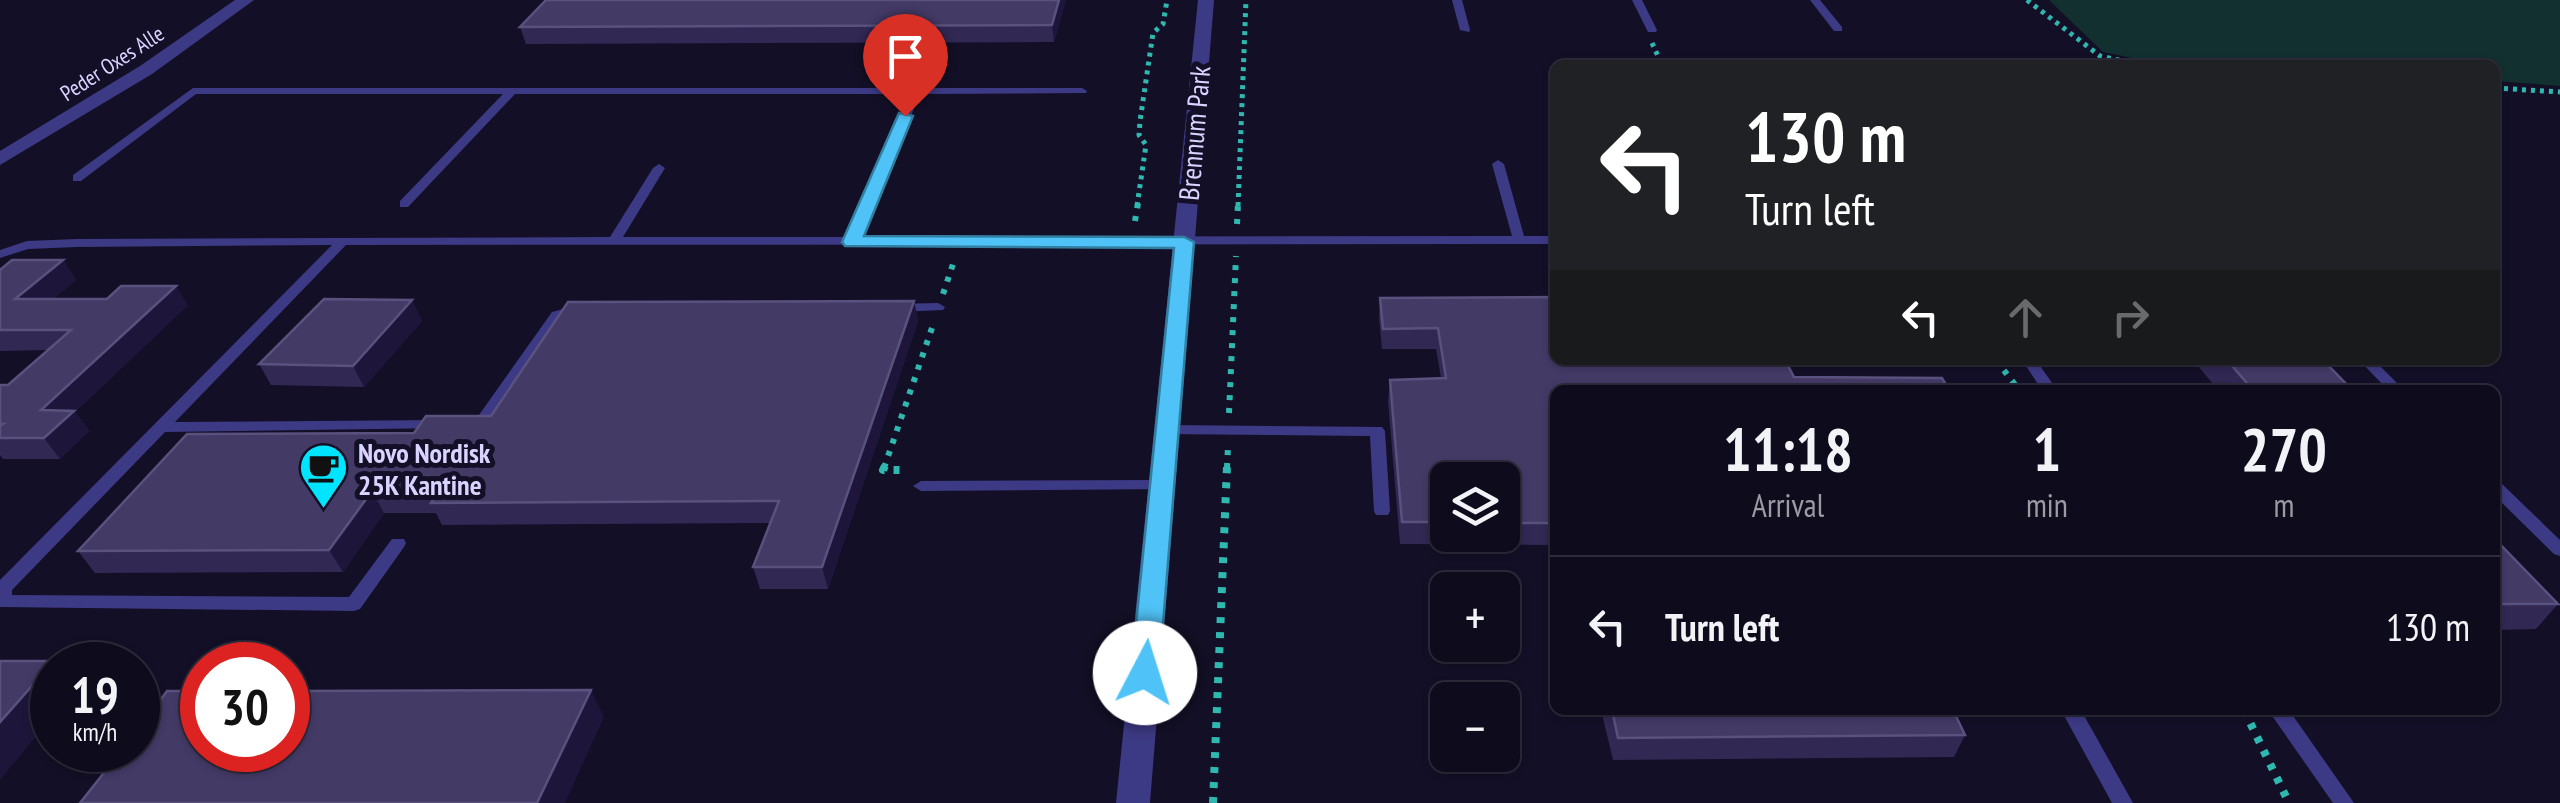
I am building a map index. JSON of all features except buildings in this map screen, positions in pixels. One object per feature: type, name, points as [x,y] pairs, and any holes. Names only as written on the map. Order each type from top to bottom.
[{"type":"street","name":"Peder Oxes Alle","points":[[0,159],[146,70],[246,0]]},
{"type":"street","name":"Brennum Park","points":[[1133,803],[1206,0]]},
{"type":"lane","points":[[1457,0],[1465,30]]},
{"type":"lane","points":[[1637,0],[1652,30]]},
{"type":"lane","points":[[1815,0],[1838,29]]},
{"type":"lane","points":[[78,178],[193,91],[1082,90]]},
{"type":"lane","points":[[404,204],[512,91]]},
{"type":"lane","points":[[852,242],[916,91]]},
{"type":"lane","points":[[1498,164],[1519,240]]},
{"type":"lane","points":[[614,242],[659,168]]},
{"type":"lane","points":[[0,254],[27,246],[77,243],[1550,240]]},
{"type":"lane","points":[[342,241],[4,588],[4,602],[354,604],[398,543]]},
{"type":"lane","points":[[159,427],[473,425],[484,418],[557,314],[586,308]]},
{"type":"lane","points":[[880,308],[938,308]]},
{"type":"lane","points":[[2371,365],[2392,385]]},
{"type":"lane","points":[[1167,430],[1377,431],[1382,512]]},
{"type":"lane","points":[[921,486],[1162,485]]},
{"type":"lane","points":[[2500,491],[2560,550]]},
{"type":"lane","points":[[2074,715],[2123,803]]},
{"type":"lane","points":[[2282,715],[2344,803]]},
{"type":"path","points":[[1132,242],[1146,145],[1139,134],[1140,121],[1153,33],[1163,24],[1167,0]]},
{"type":"path","points":[[1213,803],[1246,0]]},
{"type":"path","points":[[2027,0],[2042,7],[2080,46],[2094,55],[2118,60]]},
{"type":"path","points":[[2500,88],[2560,92]]},
{"type":"path","points":[[921,486],[922,470],[883,470],[960,242]]},
{"type":"path","points":[[2000,365],[2015,385]]},
{"type":"path","points":[[2246,715],[2290,803]]},
{"type":"green space","points":[[2049,0],[2560,0],[2560,86],[2500,81],[2500,60],[2165,60],[2103,52]]},
{"type":"place","name":"Novo Nordisk 25K Kantine","points":[[323,510]]},
{"type":"route","points":[[905,116],[852,242],[1184,242],[1145,673]]}]
